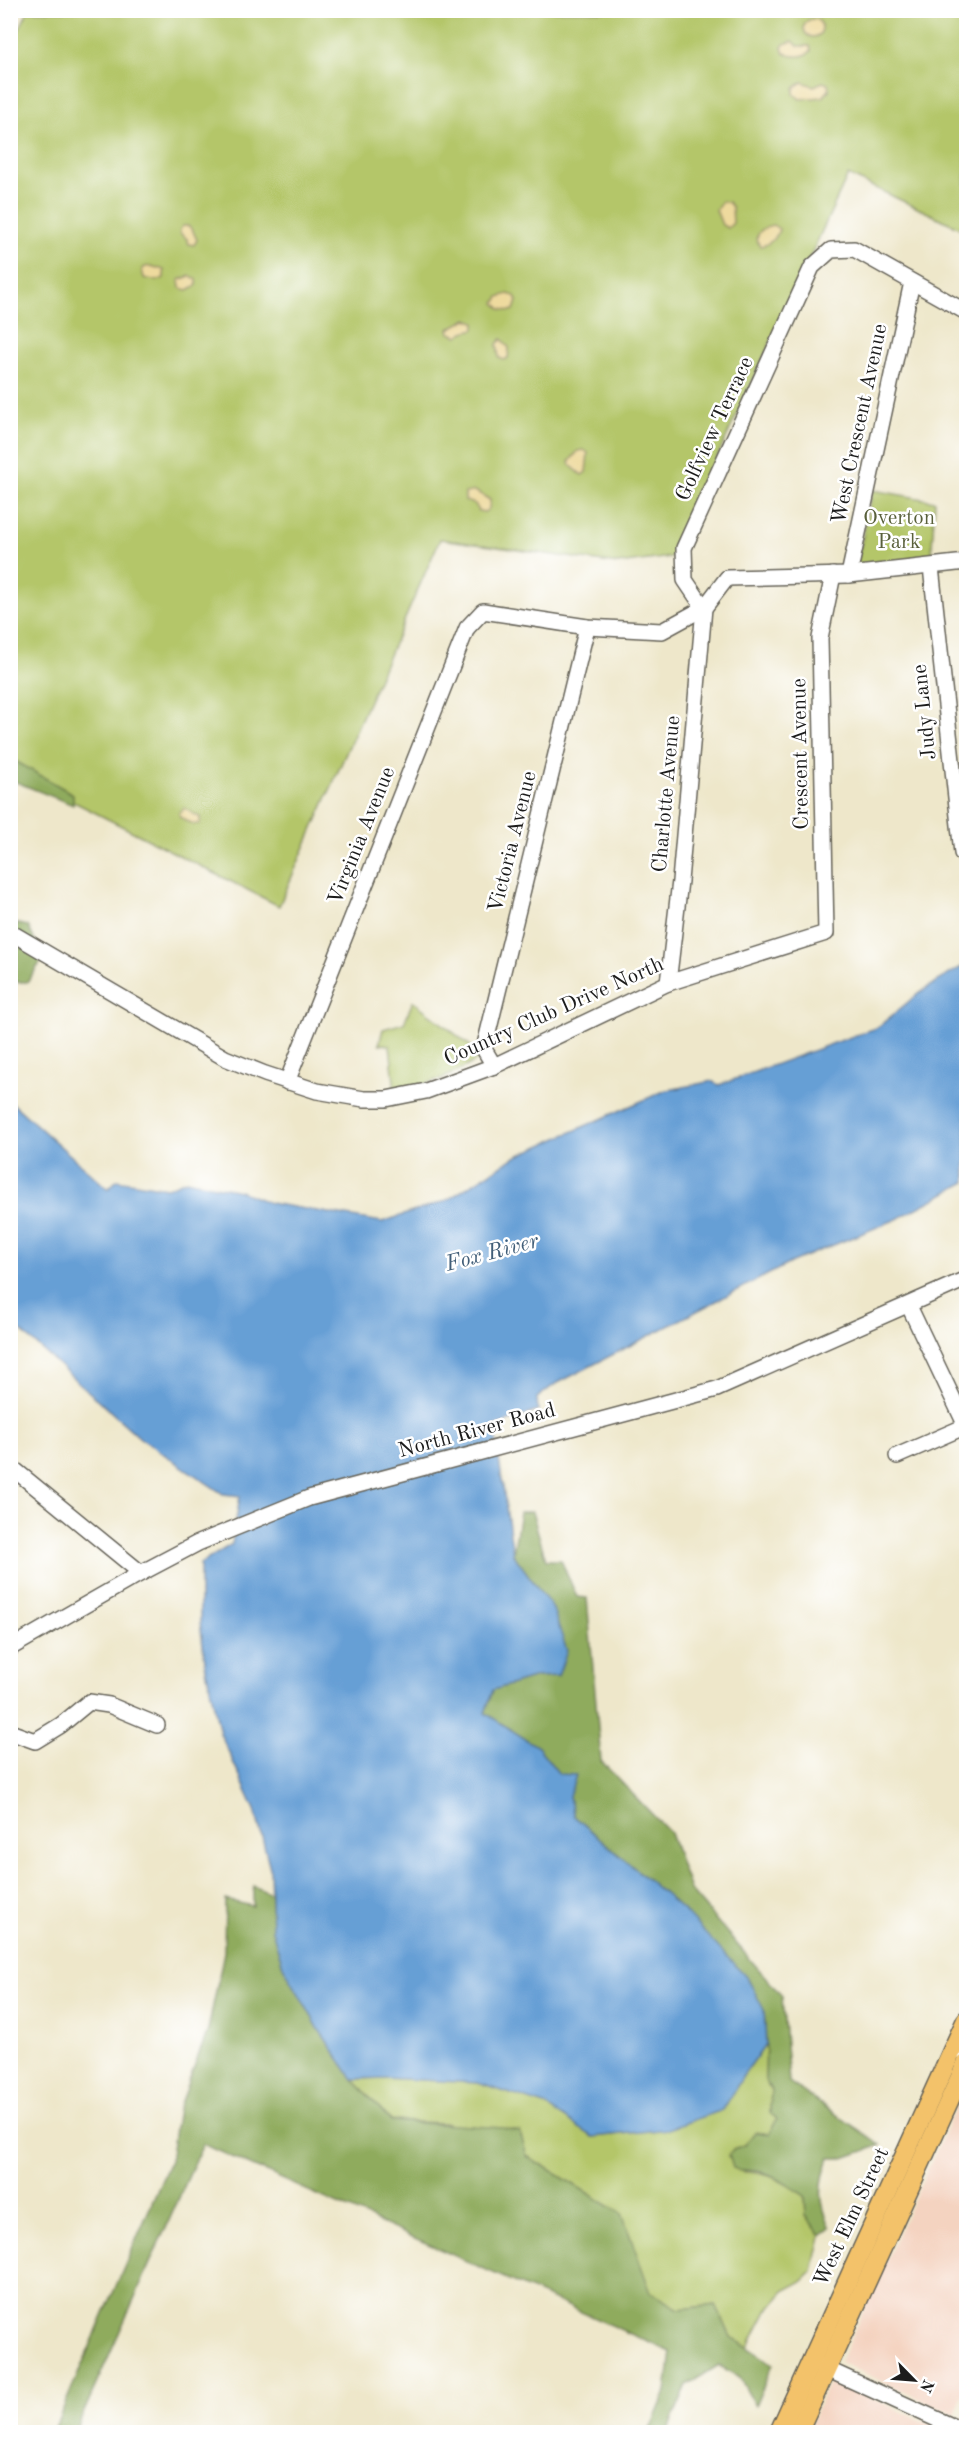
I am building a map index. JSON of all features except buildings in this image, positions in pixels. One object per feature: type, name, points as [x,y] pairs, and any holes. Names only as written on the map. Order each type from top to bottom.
[{"type":"main road","name":"West Elm Street","points":[[798,2433],[820,2366],[960,2051],[966,2020]]},
{"type":"main road","name":"West Elm Street","points":[[779,2433],[820,2366],[966,2064]]},
{"type":"street","name":"Golfview Terrace","points":[[704,608],[685,580],[684,548],[812,267],[831,250],[854,249],[912,282]]},
{"type":"street","points":[[912,282],[966,312]]},
{"type":"street","name":"West Crescent Avenue","points":[[849,575],[912,282]]},
{"type":"street","points":[[587,627],[662,631],[704,608],[727,578],[849,575],[966,562]]},
{"type":"street","name":"Judy Lane","points":[[931,567],[964,856]]},
{"type":"street","name":"Crescent Avenue","points":[[826,933],[820,638],[833,575]]},
{"type":"street","name":"Charlotte Avenue","points":[[668,982],[680,881],[704,608]]},
{"type":"street","name":"Virginia Avenue","points":[[287,1082],[466,628],[483,611],[587,627]]},
{"type":"street","name":"Victoria Avenue","points":[[494,1066],[484,1049],[587,627]]},
{"type":"street","name":"Country Club Drive North","points":[[10,932],[225,1058],[287,1082],[339,1095],[386,1100],[426,1091],[494,1066],[668,982],[826,933]]},
{"type":"street","name":"North River Road","points":[[10,1648],[141,1572],[198,1543],[309,1498],[717,1389],[966,1279]]},
{"type":"street","points":[[897,1456],[966,1426],[909,1306]]},
{"type":"street","points":[[10,1466],[141,1572]]},
{"type":"street","points":[[10,1732],[35,1741],[89,1702],[109,1705],[158,1725]]},
{"type":"street","points":[[820,2366],[965,2433]]},
{"type":"shaded area","points":[[966,2085],[966,2386],[955,2415],[840,2362]]},
{"type":"shaded area","points":[[830,2380],[948,2432],[807,2432]]},
{"type":"green space","points":[[28,11],[966,11],[966,231],[848,175],[671,557],[618,564],[440,539],[279,906],[11,770],[10,49]]},
{"type":"green space","name":"Overton Park","points":[[873,490],[935,501],[931,561],[855,571]]},
{"type":"green space","points":[[10,758],[73,794],[73,805],[11,780]]},
{"type":"green space","points":[[10,924],[28,926],[43,959],[27,982],[16,982],[11,991]]},
{"type":"green space","points":[[413,1001],[477,1051],[478,1059],[438,1080],[395,1091],[390,1045],[379,1044],[383,1029],[404,1023]]},
{"type":"green space","points":[[520,1512],[532,1512],[546,1560],[561,1560],[577,1597],[587,1598],[601,1761],[670,1833],[690,1890],[782,1996],[789,2082],[881,2145],[844,2158],[829,2158],[821,2193],[831,2228],[821,2236],[806,2216],[805,2196],[784,2182],[761,2172],[733,2168],[729,2155],[733,2149],[745,2145],[755,2132],[769,2134],[777,2119],[770,2113],[771,2090],[765,2080],[764,2010],[684,1911],[574,1816],[559,1774],[538,1747],[485,1713],[493,1690],[536,1677],[558,1676],[553,1609],[513,1554]]},
{"type":"green space","points":[[253,1886],[271,1894],[272,1930],[283,1966],[320,2031],[353,2079],[391,2121],[503,2128],[520,2132],[527,2156],[622,2214],[651,2293],[679,2309],[716,2305],[731,2337],[773,2364],[755,2406],[740,2378],[719,2365],[687,2385],[667,2432],[649,2432],[666,2392],[671,2352],[203,2144],[75,2432],[53,2432],[170,2161],[178,2109],[208,2030],[224,1952],[225,1900],[253,1906]]},
{"type":"green space","points":[[766,2044],[765,2080],[771,2090],[770,2113],[777,2119],[769,2134],[755,2132],[745,2145],[733,2149],[744,2172],[768,2176],[783,2182],[805,2196],[806,2216],[821,2236],[813,2271],[803,2281],[784,2291],[767,2311],[748,2348],[731,2337],[716,2305],[679,2309],[650,2293],[622,2214],[527,2156],[445,2123],[391,2121],[353,2079],[385,2078],[478,2083],[545,2105],[593,2137],[668,2129],[723,2110],[743,2076]]},
{"type":"sand","points":[[813,19],[819,22],[822,28],[819,34],[813,37],[807,34],[804,28],[807,22]]},
{"type":"sand","points":[[793,41],[798,46],[810,46],[811,51],[798,56],[784,53],[782,48],[784,44]]},
{"type":"sand","points":[[802,82],[814,86],[823,82],[828,84],[829,90],[823,97],[800,99],[794,94],[794,88]]},
{"type":"sand","points":[[722,201],[728,202],[732,207],[733,223],[728,228],[722,225],[716,210]]},
{"type":"sand","points":[[773,225],[779,229],[776,235],[769,243],[760,246],[756,239],[759,234],[764,228]]},
{"type":"sand","points":[[183,226],[192,229],[197,240],[194,245],[189,244],[180,233]]},
{"type":"sand","points":[[151,266],[164,270],[164,278],[157,281],[144,278],[142,270]]},
{"type":"sand","points":[[190,276],[197,279],[197,285],[188,290],[180,288],[179,280]]},
{"type":"sand","points":[[508,294],[515,296],[517,301],[514,310],[510,311],[501,309],[495,303],[499,297]]},
{"type":"sand","points":[[467,319],[475,322],[475,329],[458,336],[450,333],[449,329]]},
{"type":"sand","points":[[502,339],[509,348],[508,358],[504,360],[499,358],[497,344]]},
{"type":"sand","points":[[584,450],[588,453],[586,472],[582,475],[569,462],[578,451]]},
{"type":"sand","points":[[475,491],[490,500],[489,508],[485,512],[479,511],[475,504],[465,501],[465,493]]},
{"type":"sand","points":[[185,808],[200,817],[200,824],[193,824],[180,817],[179,813]]},
{"type":"water","name":"Fox River","points":[[966,964],[966,1182],[897,1219],[792,1262],[554,1385],[537,1398],[538,1411],[494,1426],[513,1554],[553,1609],[567,1651],[558,1676],[536,1677],[493,1690],[485,1713],[538,1747],[559,1774],[576,1775],[569,1797],[574,1816],[684,1911],[748,1979],[764,2010],[766,2044],[743,2076],[723,2110],[668,2129],[593,2137],[545,2105],[478,2083],[385,2078],[353,2079],[320,2031],[283,1966],[272,1930],[270,1868],[255,1810],[220,1733],[206,1669],[200,1622],[200,1564],[232,1544],[240,1496],[223,1494],[140,1438],[11,1322],[11,1102],[108,1189],[117,1180],[167,1188],[186,1180],[240,1191],[270,1203],[382,1222],[446,1201],[515,1157],[664,1091],[712,1081],[719,1085],[878,1027],[920,992]]}]
